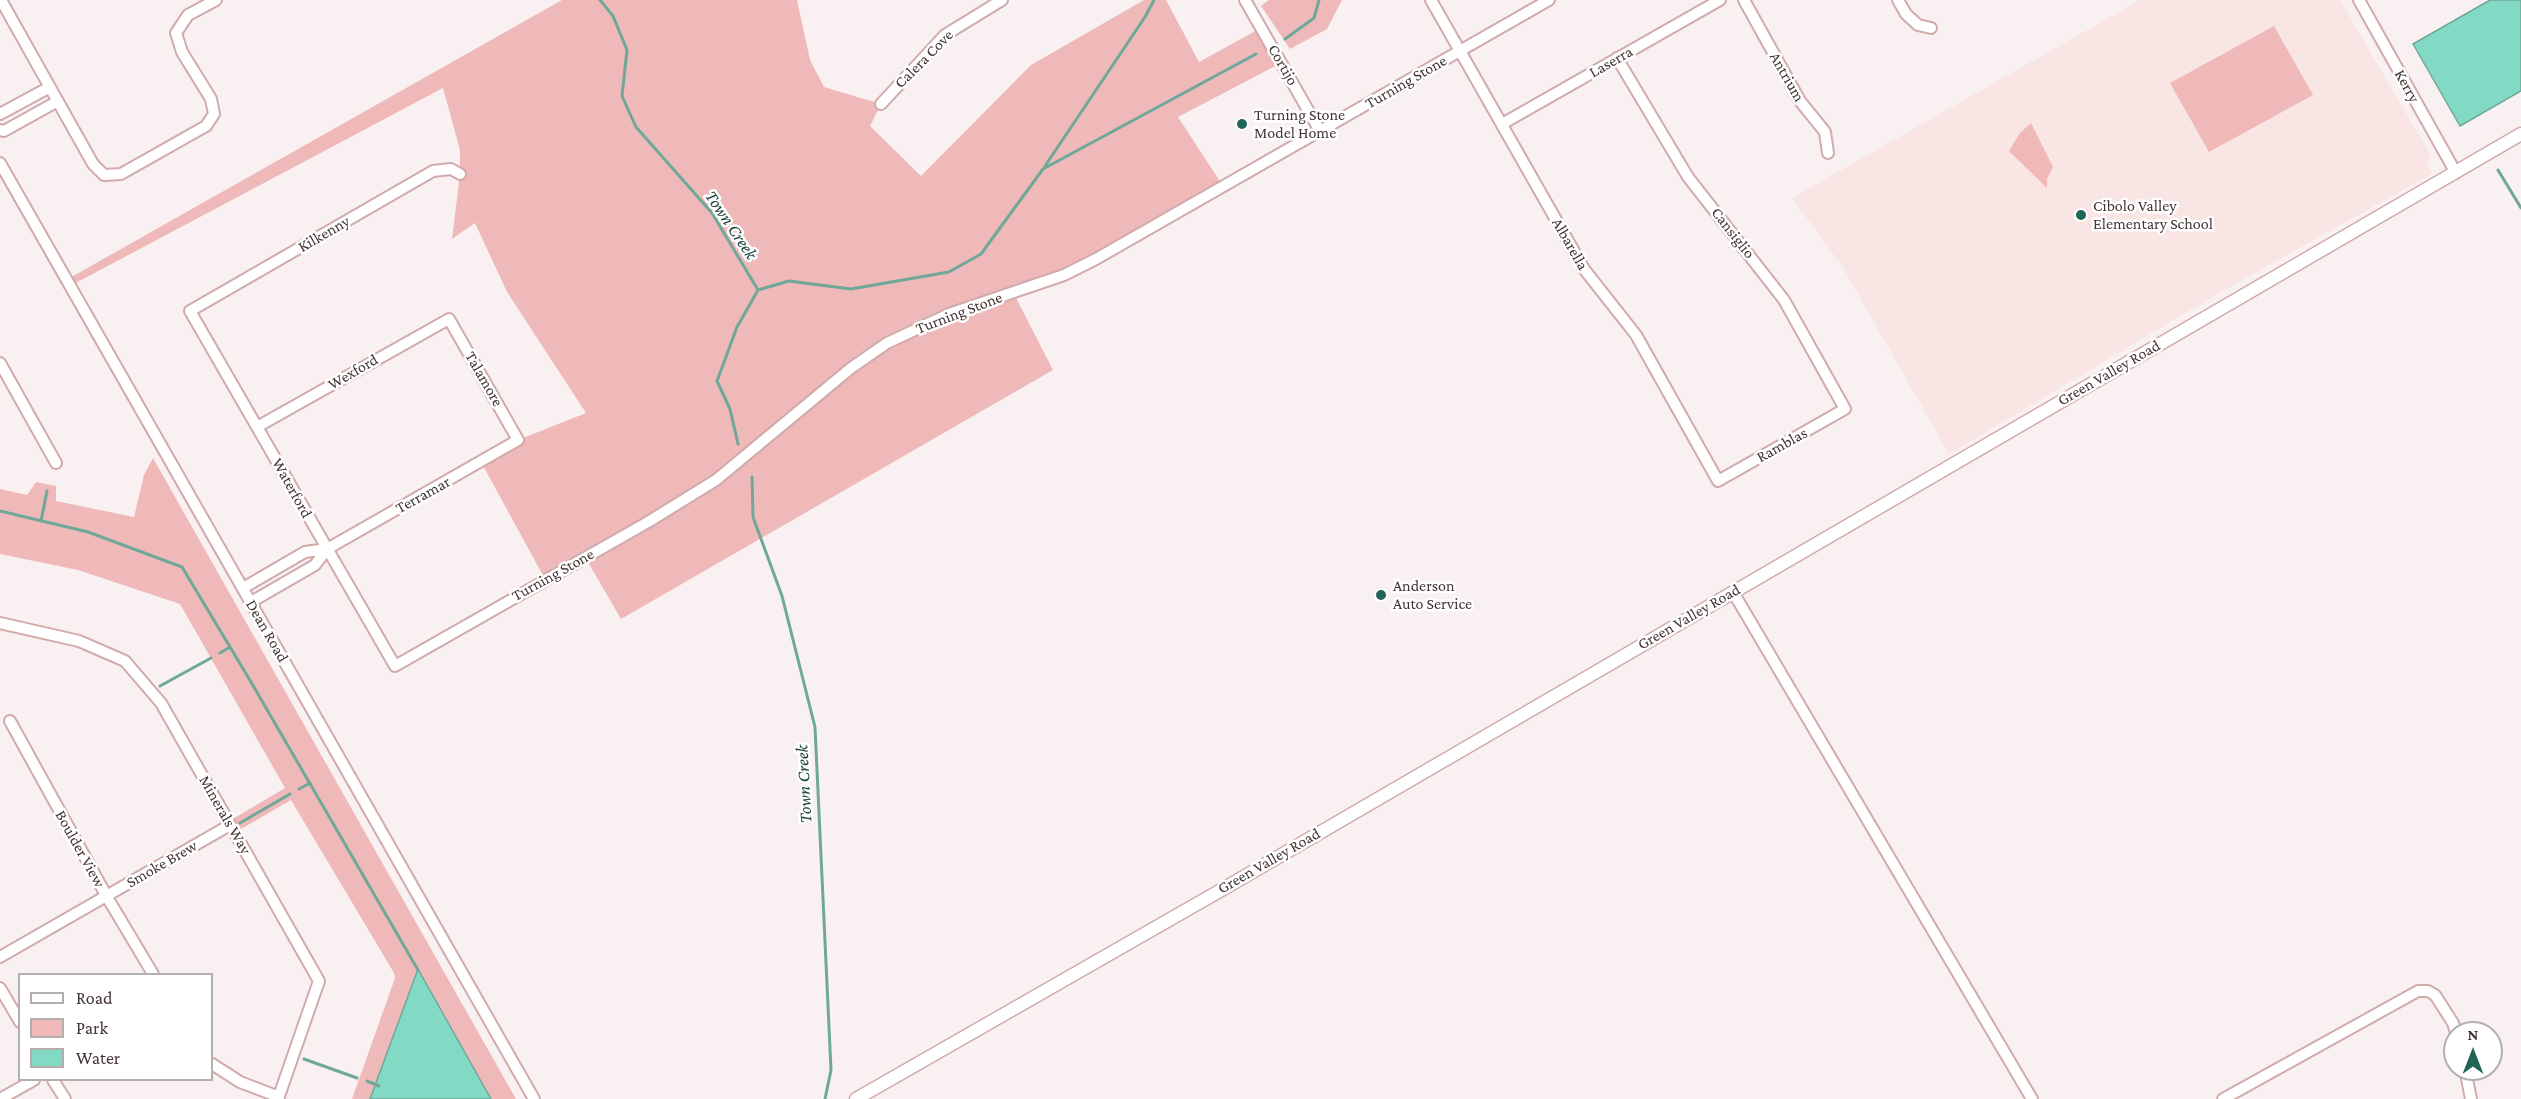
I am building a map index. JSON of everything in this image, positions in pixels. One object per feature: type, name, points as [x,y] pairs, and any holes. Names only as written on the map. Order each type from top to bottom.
[{"type":"street","points":[[1,0],[93,164],[104,175],[121,174],[206,126],[214,114],[211,99],[182,52],[176,33],[188,15],[216,0]]},
{"type":"street","name":"Calera Cove","points":[[881,104],[945,34],[1002,0]]},
{"type":"street","name":"Cortijo","points":[[1245,0],[1320,131]]},
{"type":"street","name":"Albarella","points":[[1431,0],[1584,269],[1636,335],[1718,481]]},
{"type":"street","name":"Turning Stone","points":[[394,666],[648,522],[716,480],[851,368],[887,343],[950,314],[1064,275],[1549,0]]},
{"type":"street","name":"Laserra","points":[[1502,124],[1720,0]]},
{"type":"street","name":"Antrium","points":[[1744,0],[1800,101],[1825,132],[1828,153]]},
{"type":"street","points":[[1898,0],[1906,14],[1918,25],[1931,28]]},
{"type":"street","name":"Kerry","points":[[2359,0],[2456,173]]},
{"type":"street","name":"Cansiglio","points":[[1617,58],[1688,177],[1784,300],[1845,409]]},
{"type":"street","points":[[0,114],[50,87]]},
{"type":"street","points":[[0,130],[4,131],[58,101]]},
{"type":"street","name":"Green Valley Road","points":[[856,1099],[2521,134]]},
{"type":"street","name":"Dean Road","points":[[0,163],[534,1099]]},
{"type":"street","name":"Kilkenny","points":[[190,310],[433,171],[451,169],[460,174]]},
{"type":"street","name":"Waterford","points":[[190,310],[394,666]]},
{"type":"street","name":"Wexford","points":[[258,427],[449,319]]},
{"type":"street","name":"Talamore","points":[[449,319],[518,440]]},
{"type":"street","points":[[0,363],[56,463]]},
{"type":"street","name":"Ramblas","points":[[1718,481],[1845,409]]},
{"type":"street","name":"Terramar","points":[[243,588],[305,552],[327,549],[518,440]]},
{"type":"street","name":"Terramar","points":[[251,602],[315,565],[327,549]]},
{"type":"street","points":[[1733,592],[2032,1099]]},
{"type":"street","name":"Minerals Way","points":[[0,623],[79,641],[125,661],[161,703],[319,981],[278,1098]]},
{"type":"street","name":"Boulder View","points":[[10,721],[152,973]]},
{"type":"street","name":"Smoke Brew","points":[[0,957],[230,825]]},
{"type":"street","points":[[0,988],[18,1019]]},
{"type":"street","points":[[2223,1099],[2418,991],[2428,991],[2434,995],[2452,1021]]},
{"type":"street","points":[[213,1065],[240,1082],[278,1098]]},
{"type":"street","points":[[0,1099],[32,1081]]},
{"type":"street","points":[[54,1081],[64,1099]]},
{"type":"street","points":[[2467,1081],[2471,1099]]},
{"type":"shaded area","name":"Cibolo Valley Elementary School","points":[[2140,0],[2340,0],[2430,154],[2427,164],[2433,173],[2216,295],[1949,454],[1842,266],[1792,198]]},
{"type":"green space","points":[[562,0],[797,0],[810,60],[824,87],[881,104],[870,126],[921,176],[1031,65],[1144,0],[1166,0],[1199,62],[1261,28],[1281,63],[1178,117],[1223,186],[1096,259],[1013,292],[1053,370],[621,619],[585,557],[545,579],[481,462],[518,440],[586,413],[507,292],[475,223],[452,239],[460,174],[460,150],[443,88],[70,286],[66,280]]},
{"type":"green space","points":[[1269,0],[1342,0],[1327,29],[1290,49],[1261,6]]},
{"type":"green space","points":[[2274,26],[2313,95],[2209,152],[2170,83]]},
{"type":"green space","points":[[2031,123],[2053,167],[2047,179],[2047,188],[2009,151],[2020,133]]},
{"type":"green space","points":[[153,458],[516,1099],[352,1099],[395,978],[394,973],[291,800],[241,829],[231,820],[285,788],[180,604],[78,570],[0,554],[0,489],[27,495],[36,482],[56,486],[56,501],[134,517],[144,475]]},
{"type":"water","points":[[2490,0],[2521,0],[2521,91],[2460,126],[2413,44]]},
{"type":"water","points":[[418,969],[491,1099],[370,1099]]},
{"type":"waterway","name":"Town Creek","points":[[600,0],[613,16],[627,50],[622,96],[636,127],[712,213],[758,290],[737,327],[717,381],[730,409],[738,444]]},
{"type":"waterway","points":[[1045,166],[1145,17],[1154,0]]},
{"type":"waterway","points":[[1285,39],[1314,18],[1319,0]]},
{"type":"waterway","points":[[758,290],[789,281],[851,289],[949,272],[981,254],[1043,169],[1256,54]]},
{"type":"waterway","points":[[2498,170],[2521,208]]},
{"type":"waterway","name":"Town Creek","points":[[752,477],[753,517],[782,596],[815,727],[831,1070],[825,1099]]},
{"type":"waterway","points":[[41,521],[47,491]]},
{"type":"waterway","points":[[0,511],[88,532],[182,567],[418,970]]},
{"type":"waterway","points":[[220,653],[230,647]]},
{"type":"waterway","points":[[160,686],[211,658]]},
{"type":"waterway","points":[[299,789],[310,783]]},
{"type":"waterway","points":[[240,823],[290,794]]},
{"type":"waterway","points":[[304,1059],[357,1078]]},
{"type":"waterway","points":[[367,1081],[379,1086]]},
{"type":"place","name":"Turning Stone Model Home","points":[[1242,124]]},
{"type":"place","name":"Cibolo Valley Elementary School","points":[[2081,215]]},
{"type":"place","name":"Anderson Auto Service","points":[[1381,595]]}]
